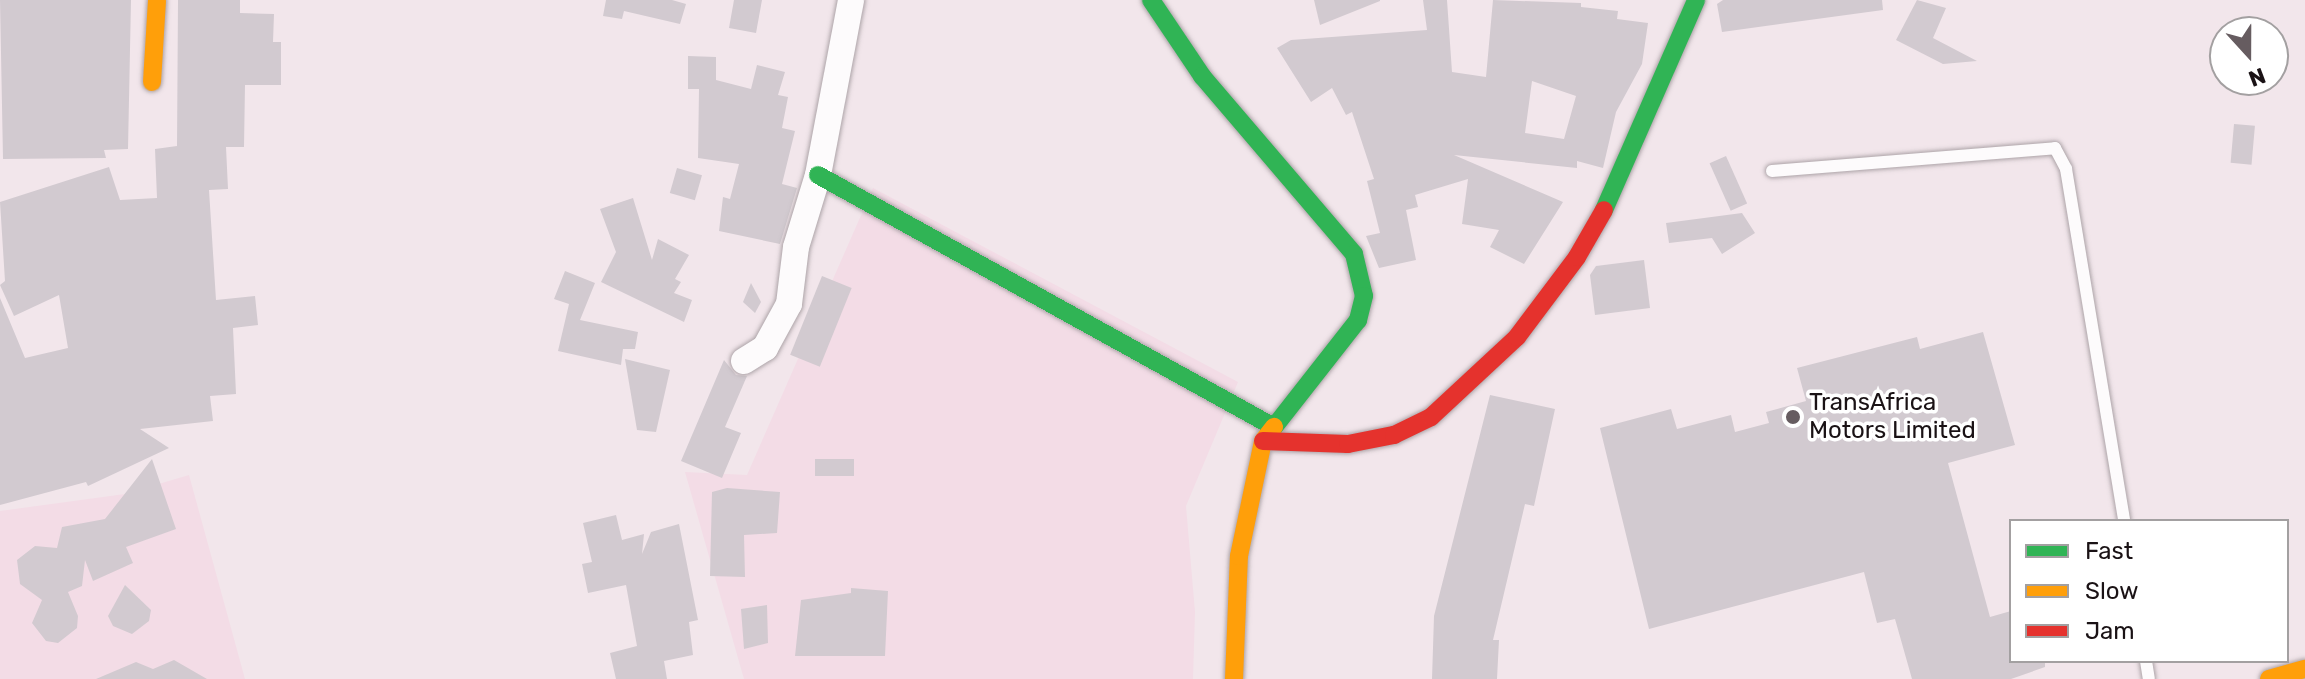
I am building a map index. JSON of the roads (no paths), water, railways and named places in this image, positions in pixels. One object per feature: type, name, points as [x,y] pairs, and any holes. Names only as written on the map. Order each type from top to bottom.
[{"type":"street","points":[[152,82],[157,0]]},
{"type":"street","points":[[744,361],[765,348],[789,304],[796,247],[818,175],[851,0]]},
{"type":"street","points":[[1151,0],[1202,76],[1330,222],[1354,254],[1364,296],[1358,320],[1269,434],[1239,556],[1234,679]]},
{"type":"street","points":[[818,175],[1269,434],[1348,444],[1394,435],[1431,417],[1479,377],[1517,337],[1577,257],[1622,179],[1696,0]]},
{"type":"street","points":[[2269,679],[2305,669]]},
{"type":"lane","points":[[1772,171],[2055,148],[2066,169],[2124,519]]},
{"type":"place","name":"TransAfrica Motors Limited","points":[[1793,417]]}]
